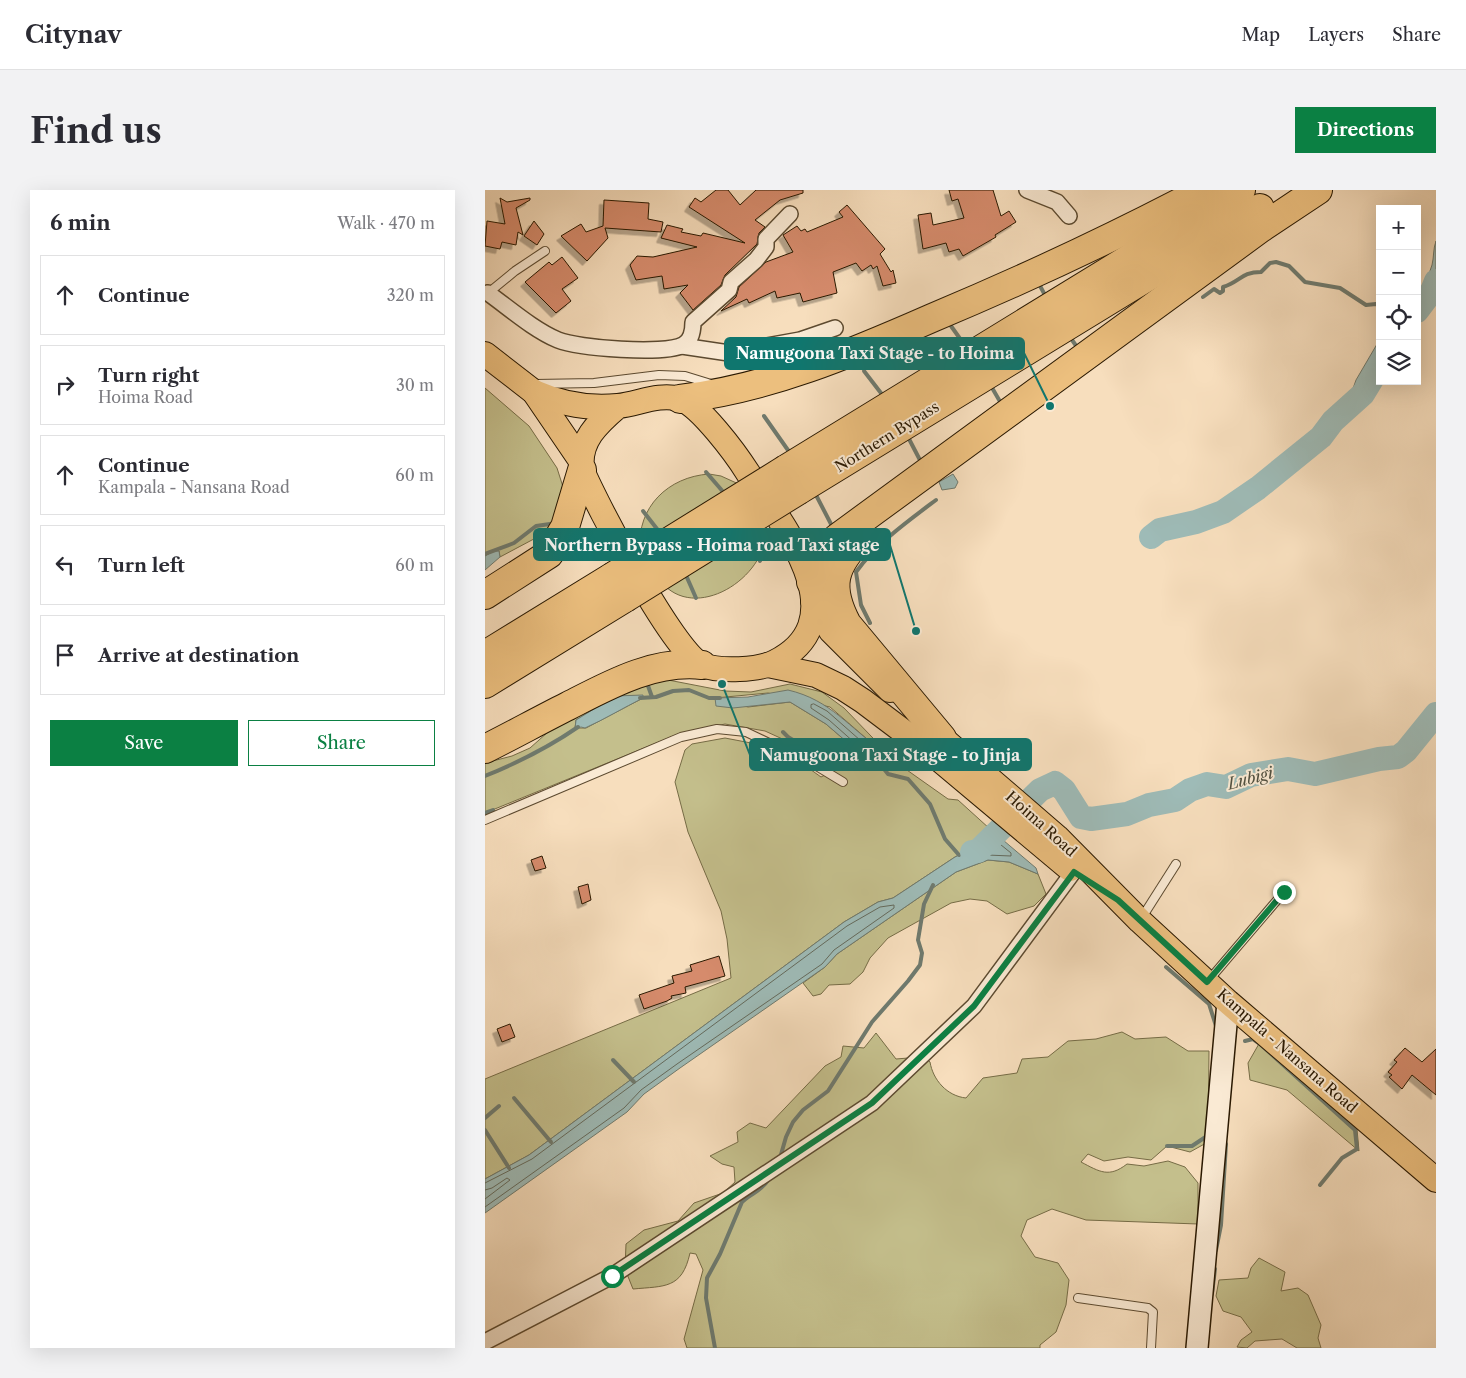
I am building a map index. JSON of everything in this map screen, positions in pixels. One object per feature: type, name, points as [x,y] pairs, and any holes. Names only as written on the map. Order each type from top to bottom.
[{"type":"highway","points":[[680,399],[740,389],[804,371],[921,323],[1060,262],[1139,225],[1204,190]]},
{"type":"highway","name":"Northern Bypass","points":[[485,655],[618,587],[792,480],[1241,190]]},
{"type":"highway","name":"Northern Bypass","points":[[792,480],[1289,190]]},
{"type":"highway","points":[[812,592],[822,556],[837,538],[1201,270],[1318,190]]},
{"type":"highway","points":[[485,595],[549,554],[565,527],[581,466]]},
{"type":"highway","points":[[933,469],[851,548],[840,564],[835,577],[835,592],[839,608],[847,624],[935,744]]},
{"type":"highway","name":"Northern Bypass","points":[[485,684],[618,587]]},
{"type":"highway","points":[[485,749],[607,686],[643,671],[686,663],[702,665]]},
{"type":"main road","points":[[485,354],[529,389],[555,401],[577,406],[618,406],[654,398],[680,399]]},
{"type":"main road","points":[[529,389],[581,466],[605,519],[677,640],[702,665],[746,669],[768,665],[788,655],[801,644],[811,626],[812,592]]},
{"type":"main road","name":"Hoima Road","points":[[680,399],[716,429],[741,461],[785,528],[806,567],[812,592],[831,631],[972,787],[1074,872],[1118,900]]},
{"type":"main road","points":[[581,466],[589,435],[599,422],[618,406]]},
{"type":"main road","points":[[768,665],[816,675],[843,688],[935,744]]},
{"type":"main road","name":"Hoima Road","points":[[935,744],[1057,837],[1084,862],[1118,900]]},
{"type":"main road","name":"Kampala - Nansana Road","points":[[1118,900],[1228,1002],[1436,1180]]},
{"type":"street","points":[[1027,190],[1057,202],[1069,216]]},
{"type":"street","points":[[682,346],[689,339],[693,330],[693,322],[729,290],[731,282],[756,260],[766,247],[766,239],[790,214]]},
{"type":"street","points":[[486,295],[557,340],[576,345],[630,351],[682,346],[729,353],[800,340],[835,328]]},
{"type":"street","points":[[485,1342],[612,1276],[872,1103],[974,1006],[1074,872]]},
{"type":"street","points":[[1197,1348],[1228,1002]]},
{"type":"lane","points":[[486,295],[515,271],[545,251]]},
{"type":"lane","points":[[529,389],[549,382],[594,383],[668,375],[685,376],[712,384],[740,389]]},
{"type":"lane","points":[[485,820],[681,737],[717,729],[746,732],[815,765],[843,782]]},
{"type":"lane","points":[[1139,921],[1176,864]]},
{"type":"lane","points":[[1207,982],[1284,892]]},
{"type":"lane","points":[[1078,1298],[1148,1308],[1153,1312],[1151,1348]]},
{"type":"shaded area","points":[[485,388],[529,426],[557,468],[564,490],[562,504],[547,532],[500,557],[499,551],[485,556]]},
{"type":"shaded area","points":[[709,474],[721,476],[743,486],[640,549],[640,534],[644,520],[658,497],[680,481],[694,476]]},
{"type":"shaded area","points":[[766,525],[765,543],[757,560],[745,575],[730,587],[713,595],[696,598],[679,595],[664,585]]},
{"type":"shaded area","points":[[663,679],[725,691],[751,692],[790,684],[822,692],[844,708],[897,763],[948,799],[958,800],[990,829],[980,837],[978,845],[955,857],[893,898],[878,902],[844,922],[529,1155],[485,1179],[485,1079],[731,978],[727,939],[721,911],[688,832],[675,782],[685,750],[692,744],[725,738],[751,743],[807,767],[821,777],[833,771],[789,742],[765,731],[725,724],[676,735],[485,813],[485,763],[512,756],[530,748],[557,724],[628,685]],"holes":[[[768,693],[830,707],[882,752],[873,760],[862,755],[826,724],[790,702],[748,707],[715,698]],[[615,696],[643,698],[586,728],[575,728],[576,720]]]},
{"type":"shaded area","points":[[988,860],[1009,862],[1038,874],[1046,894],[1034,906],[1007,914],[987,901],[970,899],[951,903],[888,938],[870,958],[863,972],[850,984],[829,985],[821,994],[813,996],[803,983],[825,967],[837,954],[956,872]]},
{"type":"shaded area","points":[[1122,1032],[1135,1039],[1166,1037],[1188,1051],[1209,1051],[1208,1142],[1190,1152],[1167,1146],[1151,1160],[1128,1157],[1104,1161],[1088,1154],[1081,1162],[1104,1172],[1115,1171],[1127,1164],[1144,1166],[1168,1161],[1185,1167],[1198,1183],[1198,1224],[1086,1220],[1052,1209],[1027,1220],[1021,1236],[1035,1257],[1058,1263],[1069,1280],[1066,1305],[1056,1332],[1040,1345],[1040,1348],[687,1348],[684,1339],[703,1270],[696,1254],[690,1253],[687,1265],[682,1273],[671,1283],[663,1286],[633,1289],[625,1269],[626,1244],[644,1230],[678,1221],[694,1203],[723,1193],[735,1182],[734,1167],[722,1164],[710,1156],[738,1142],[737,1132],[750,1123],[766,1128],[825,1066],[841,1057],[843,1046],[864,1048],[876,1033],[896,1059],[908,1058],[917,1050],[930,1062],[934,1075],[942,1086],[959,1097],[966,1098],[983,1078],[1017,1073],[1022,1059],[1048,1057],[1068,1041],[1096,1039]]},
{"type":"shaded area","points":[[1260,1042],[1357,1129],[1359,1151],[1287,1090],[1250,1080],[1248,1063]]},
{"type":"shaded area","points":[[1259,1258],[1285,1272],[1281,1291],[1298,1288],[1308,1295],[1321,1325],[1318,1338],[1321,1348],[1297,1348],[1282,1339],[1255,1341],[1247,1348],[1237,1347],[1241,1340],[1252,1332],[1241,1317],[1223,1311],[1216,1296],[1219,1280],[1248,1278],[1251,1268]]},
{"type":"water","points":[[1436,241],[1436,272],[1421,299],[1421,287],[1432,265]]},
{"type":"water","points":[[1376,346],[1376,363],[1357,389],[1351,408],[1345,411],[1356,380]]},
{"type":"water","points":[[953,474],[958,482],[955,488],[942,490],[939,482]]},
{"type":"water","points":[[494,551],[499,551],[500,557],[485,570],[485,556]]},
{"type":"water","points":[[788,690],[803,695],[828,708],[883,751],[873,760],[862,755],[826,724],[790,702],[733,708],[716,706],[715,698],[748,697]]},
{"type":"water","points":[[643,695],[643,698],[600,721],[585,728],[575,729],[576,720],[615,696]]},
{"type":"water","points":[[990,829],[1036,868],[1038,874],[1009,862],[988,860],[956,872],[837,954],[825,967],[644,1094],[627,1112],[485,1213],[485,1179],[529,1155],[844,922],[878,902],[893,898],[955,857],[978,846],[980,837]]},
{"type":"building","points":[[716,190],[728,190],[740,205],[756,190],[803,190],[803,193],[780,200],[755,220],[765,227],[759,233],[757,244],[725,275],[721,285],[693,310],[680,293],[688,285],[664,289],[662,276],[636,280],[630,265],[637,256],[653,257],[697,247],[661,238],[667,225],[683,229],[681,232],[701,236],[703,233],[745,243],[689,207],[695,198],[701,202]]},
{"type":"building","points":[[949,190],[993,190],[1001,216],[1009,211],[1016,222],[995,235],[996,237],[963,256],[959,249],[949,252],[946,243],[923,249],[918,215],[931,213],[933,225],[964,218],[958,199],[952,201]]},
{"type":"building","points":[[500,198],[507,202],[530,198],[530,200],[516,208],[523,235],[518,232],[516,245],[502,242],[500,249],[485,246],[487,221],[505,224]]},
{"type":"building","points":[[604,200],[649,203],[648,219],[663,222],[661,232],[605,228],[608,238],[587,261],[561,236],[581,224],[586,232],[603,226]]},
{"type":"building","points":[[847,205],[885,249],[880,254],[891,272],[893,270],[896,283],[883,286],[877,266],[873,269],[871,265],[862,271],[856,263],[833,272],[837,293],[803,302],[800,293],[777,298],[775,291],[749,303],[747,299],[721,311],[736,297],[739,287],[766,262],[793,252],[783,235],[797,226],[801,231],[805,229],[807,232],[843,217],[839,212]]},
{"type":"building","points":[[534,221],[544,234],[537,245],[524,236]]},
{"type":"building","points":[[562,257],[578,278],[562,289],[571,301],[556,313],[525,282],[549,262],[552,265]]},
{"type":"building","points":[[542,856],[546,868],[535,871],[531,860]]},
{"type":"building","points":[[588,884],[591,900],[582,904],[578,887]]},
{"type":"building","points":[[719,956],[725,976],[685,987],[686,993],[671,996],[672,998],[667,1001],[644,1009],[639,995],[674,983],[672,976],[692,971],[690,965]]},
{"type":"building","points":[[510,1024],[515,1037],[502,1042],[497,1029]]},
{"type":"building","points":[[1405,1048],[1422,1062],[1436,1049],[1436,1095],[1412,1075],[1402,1089],[1389,1077],[1392,1075],[1388,1072],[1397,1062],[1394,1060]]},
{"type":"waterway","points":[[1203,297],[1214,289],[1220,293],[1223,291],[1223,287],[1245,275],[1261,272],[1270,263],[1276,262],[1289,266],[1305,282],[1340,288],[1366,305],[1376,304]]},
{"type":"waterway","points":[[1421,306],[1432,291],[1436,281]]},
{"type":"waterway","points":[[1039,284],[1046,297]]},
{"type":"waterway","points":[[951,326],[966,347]]},
{"type":"waterway","points":[[1070,337],[1079,350]]},
{"type":"waterway","points":[[864,371],[884,397]]},
{"type":"waterway","points":[[1151,537],[1160,530],[1196,522],[1223,512],[1258,488],[1321,437],[1333,421],[1363,394],[1376,373]]},
{"type":"waterway","points":[[991,386],[1002,405]]},
{"type":"waterway","points":[[764,416],[790,453]]},
{"type":"waterway","points":[[908,437],[922,464]]},
{"type":"waterway","points":[[706,472],[725,494]]},
{"type":"waterway","points":[[816,495],[832,526]]},
{"type":"waterway","points":[[870,623],[861,605],[856,572],[883,542],[936,500]]},
{"type":"waterway","points":[[643,511],[661,534]]},
{"type":"waterway","points":[[485,554],[514,543],[536,526],[550,524]]},
{"type":"waterway","points":[[749,533],[760,561]]},
{"type":"waterway","points":[[685,573],[696,598]]},
{"type":"waterway","points":[[647,683],[652,697]]},
{"type":"waterway","points":[[640,698],[656,697],[673,691],[689,690],[709,698],[720,698]]},
{"type":"waterway","name":"Lubigi","points":[[972,852],[978,851],[1040,790],[1055,783],[1064,790],[1081,817],[1091,819],[1127,814],[1149,805],[1175,800],[1190,790],[1207,784],[1226,787],[1251,775],[1288,769],[1315,774],[1379,759],[1398,757],[1406,751],[1436,714]]},
{"type":"waterway","points":[[485,776],[533,754],[578,727]]},
{"type":"waterway","points":[[783,732],[829,762]]},
{"type":"waterway","points":[[872,754],[888,774],[908,779],[930,804],[945,839],[959,855]]},
{"type":"waterway","points":[[485,813],[493,810]]},
{"type":"waterway","points":[[780,1158],[793,1122],[803,1110],[828,1091],[872,1022],[920,965],[922,953],[918,940],[924,904],[933,885]]},
{"type":"waterway","points":[[1166,967],[1209,1004],[1216,1026]]},
{"type":"waterway","points":[[1245,1041],[1253,1039],[1260,1044],[1355,1130],[1357,1149],[1342,1158],[1320,1185]]},
{"type":"waterway","points":[[613,1060],[634,1082]]},
{"type":"waterway","points":[[514,1098],[551,1142]]},
{"type":"waterway","points":[[485,1118],[499,1106]]},
{"type":"waterway","points":[[485,1130],[509,1168]]},
{"type":"waterway","points":[[1167,1146],[1192,1146],[1207,1136]]},
{"type":"waterway","points":[[1216,1250],[1221,1225],[1226,1144]]},
{"type":"waterway","points":[[715,1348],[706,1298],[707,1278],[720,1254],[742,1202],[763,1187],[768,1180]]},
{"type":"waterway","points":[[1212,1294],[1215,1269]]},
{"type":"place","name":"Namugoona Taxi Stage - to Hoima","points":[[1050,406]]},
{"type":"place","name":"Northern Bypass - Hoima road Taxi stage","points":[[916,631]]},
{"type":"place","name":"Namugoona Taxi Stage - to Jinja","points":[[722,684]]},
{"type":"route","points":[[612,1276],[872,1103],[974,1006],[1074,872],[1118,900],[1207,982],[1284,892]]}]
